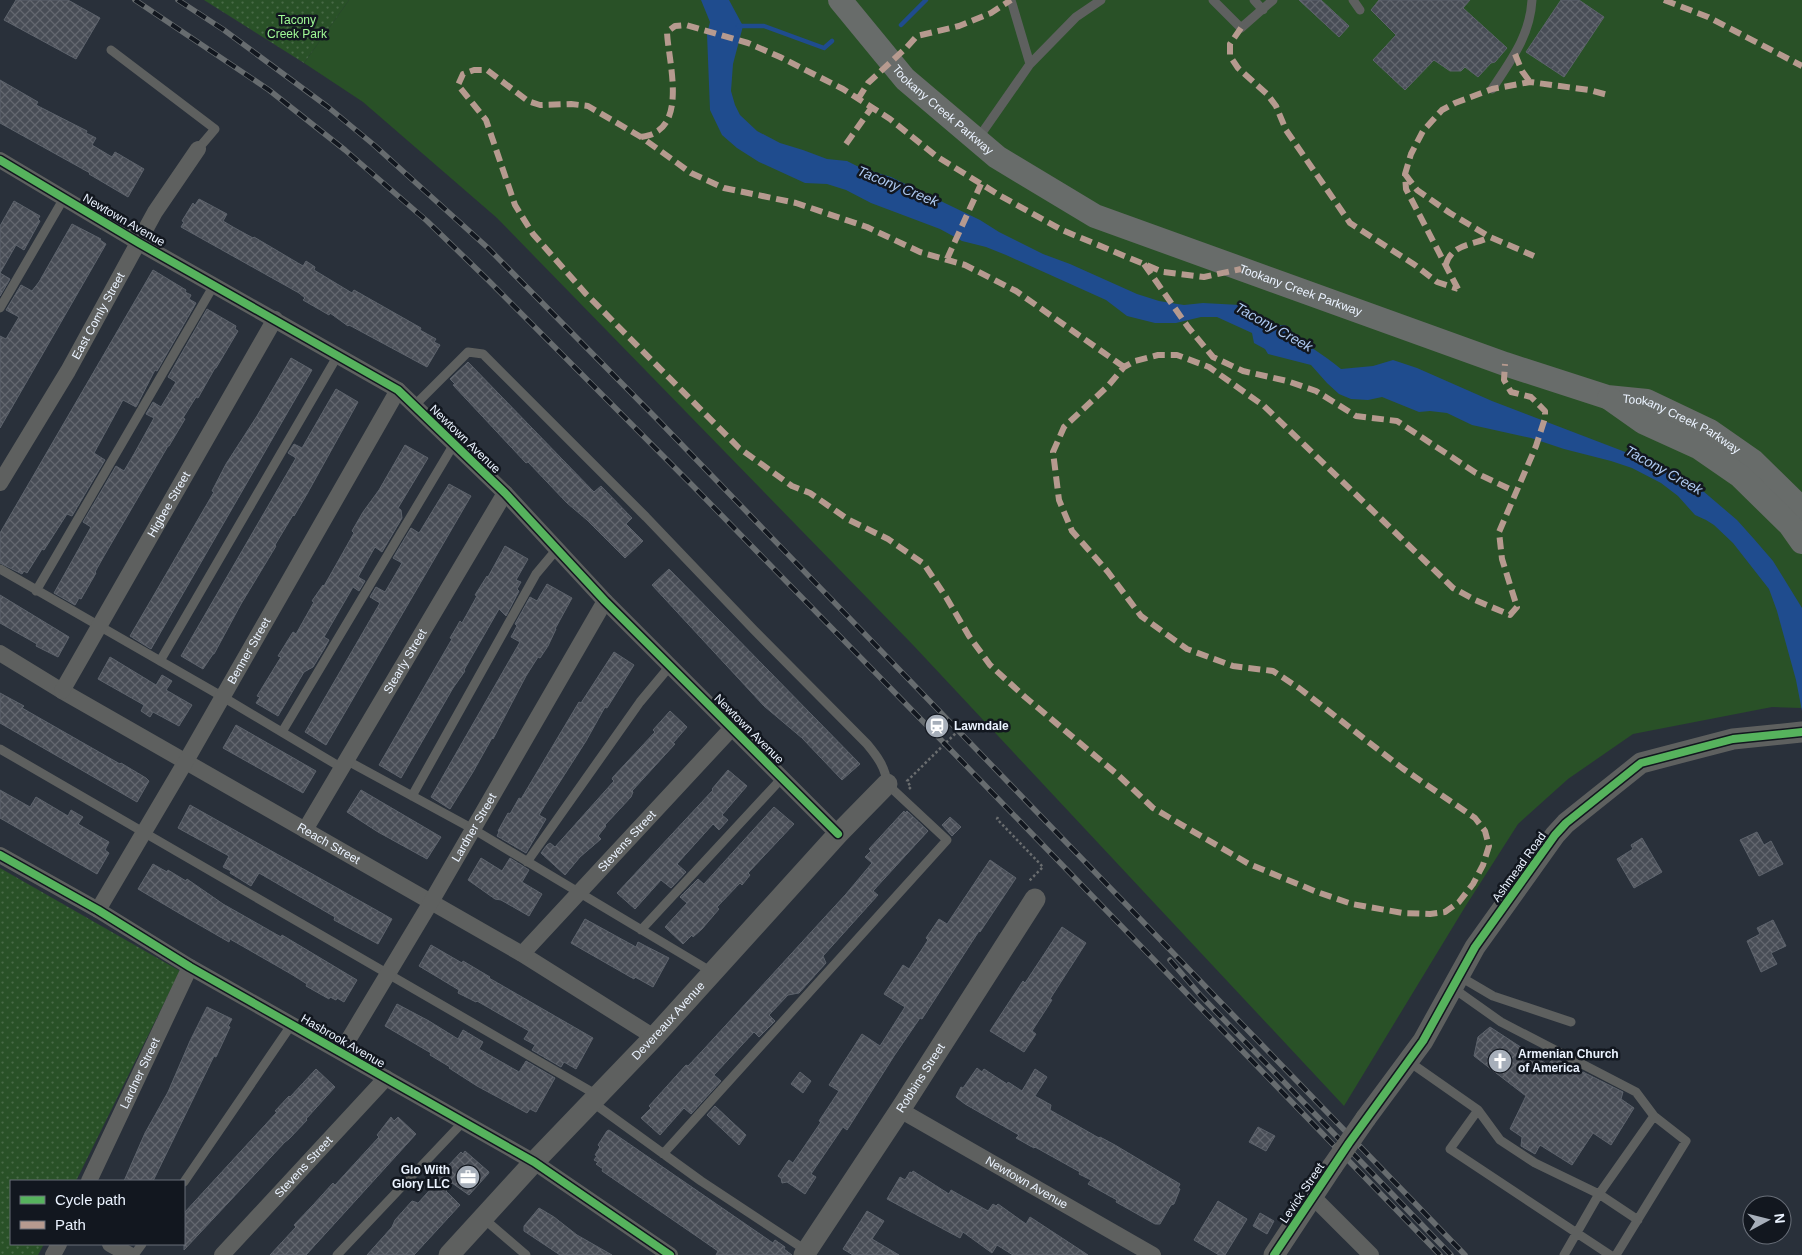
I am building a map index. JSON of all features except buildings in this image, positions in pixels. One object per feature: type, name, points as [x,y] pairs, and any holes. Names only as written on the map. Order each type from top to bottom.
[{"type":"main road","name":"Tookany Creek Parkway","points":[[840,0],[905,79],[977,141],[996,157],[1095,216],[1505,364],[1607,397],[1646,401],[1710,431],[1754,461],[1802,509]]},
{"type":"main road","name":"Tookany Creek Parkway","points":[[1607,397],[1643,422],[1698,446],[1740,476],[1790,525],[1802,542]]},
{"type":"street","name":"East Comly Street","points":[[0,483],[68,371],[156,212],[198,149]]},
{"type":"street","name":"Newtown Avenue","points":[[1,163],[398,390],[505,493],[605,601],[838,834]]},
{"type":"street","name":"Higbee Street","points":[[62,691],[275,319]]},
{"type":"street","name":"Benner Street","points":[[98,910],[186,761],[398,390]]},
{"type":"street","name":"Stearly Street","points":[[305,830],[505,493]]},
{"type":"street","name":"Lardner Street","points":[[341,1052],[431,902],[605,601]]},
{"type":"street","name":"Reach Street","points":[[0,653],[62,691],[522,954],[654,1037]]},
{"type":"street","name":"Stevens Street","points":[[522,954],[732,728]]},
{"type":"street","name":"Ashmead Road","points":[[1348,1143],[1423,1041],[1475,947],[1566,823],[1641,763],[1733,739],[1794,733]]},
{"type":"street","name":"Devereaux Avenue","points":[[448,1255],[654,1037],[838,834],[894,791]]},
{"type":"street","name":"Hasbrook Avenue","points":[[0,855],[98,910],[190,967],[534,1162],[670,1255]]},
{"type":"street","name":"Robbins Street","points":[[805,1253],[900,1110],[1035,899]]},
{"type":"street","name":"Lardner Street","points":[[89,1180],[190,967]]},
{"type":"street","name":"Stevens Street","points":[[222,1255],[386,1078]]},
{"type":"street","name":"Newtown Avenue","points":[[900,1110],[1153,1255]]},
{"type":"street","name":"Levick Street","points":[[1274,1255],[1348,1143]]},
{"type":"street","points":[[1312,1196],[1371,1255]]},
{"type":"street","points":[[112,1245],[130,1255]]},
{"type":"lane","points":[[1011,0],[1030,64]]},
{"type":"lane","points":[[977,141],[1030,64],[1076,17],[1101,0]]},
{"type":"lane","points":[[1214,0],[1241,28],[1273,0]]},
{"type":"lane","points":[[1254,0],[1263,10]]},
{"type":"lane","points":[[1353,0],[1360,10]]},
{"type":"lane","points":[[1492,88],[1519,49],[1531,18],[1532,0]]},
{"type":"lane","points":[[111,50],[215,129],[198,149]]},
{"type":"lane","points":[[0,308],[64,198]]},
{"type":"lane","points":[[36,591],[214,285]]},
{"type":"lane","points":[[414,406],[468,352],[483,354],[646,517],[867,744],[877,756],[894,791],[946,840],[663,1154]]},
{"type":"lane","points":[[160,661],[338,355]]},
{"type":"lane","points":[[282,732],[454,444]]},
{"type":"lane","points":[[412,796],[536,574],[557,549]]},
{"type":"lane","points":[[0,569],[282,732],[412,796],[473,829],[712,972]]},
{"type":"lane","points":[[527,862],[640,702],[670,666]]},
{"type":"lane","points":[[0,749],[388,973],[595,1099],[663,1154],[805,1253]]},
{"type":"lane","points":[[641,930],[782,778]]},
{"type":"lane","points":[[1456,982],[1571,1022]]},
{"type":"lane","points":[[1456,982],[1501,1022],[1636,1092],[1654,1116],[1686,1141],[1616,1255]]},
{"type":"lane","points":[[185,1181],[292,1024]]},
{"type":"lane","points":[[1408,1061],[1478,1110],[1500,1140],[1535,1163],[1599,1194],[1638,1220]]},
{"type":"lane","points":[[1478,1110],[1450,1149],[1610,1255]]},
{"type":"lane","points":[[1564,1255],[1599,1194],[1654,1116]]},
{"type":"lane","points":[[337,1255],[463,1122]]},
{"type":"lane","points":[[483,1218],[526,1255]]},
{"type":"path","points":[[894,791],[911,787],[907,781],[961,728]]},
{"type":"path","points":[[998,817],[997,819],[1043,867],[1023,887],[1035,899]]},
{"type":"green space","name":"Tacony Creek Park","points":[[204,0],[349,0],[304,63]]},
{"type":"green space","points":[[349,0],[1802,0],[1802,708],[1772,707],[1633,734],[1568,779],[1518,824],[1465,907],[1344,1106],[913,645],[497,218],[363,102],[304,63]]},
{"type":"green space","points":[[0,868],[180,971],[76,1180],[10,1180],[10,1245],[43,1245],[38,1255],[0,1255]]},
{"type":"water","name":"Tacony Creek","points":[[701,0],[729,0],[743,26],[733,64],[731,91],[735,105],[740,115],[757,131],[780,143],[827,159],[847,161],[861,168],[891,177],[980,220],[999,232],[1043,254],[1137,294],[1159,301],[1184,305],[1203,303],[1240,305],[1273,326],[1285,325],[1341,369],[1373,366],[1393,360],[1417,368],[1492,401],[1641,458],[1681,477],[1703,491],[1737,520],[1773,561],[1802,608],[1802,711],[1796,680],[1769,589],[1733,543],[1714,525],[1695,515],[1678,496],[1661,483],[1632,468],[1611,461],[1531,438],[1472,425],[1447,413],[1419,412],[1382,397],[1368,400],[1351,399],[1339,394],[1311,365],[1268,354],[1265,349],[1254,343],[1252,333],[1217,317],[1201,317],[1176,323],[1155,323],[1127,316],[1106,300],[1006,255],[986,247],[962,241],[940,229],[871,203],[846,190],[827,184],[805,183],[759,162],[737,148],[722,135],[710,110],[707,34],[710,22]]},
{"type":"waterway","points":[[901,25],[926,0]]},
{"type":"waterway","points":[[738,26],[764,26],[824,48],[832,41]]},
{"type":"railway","points":[[135,0],[269,90],[345,150],[427,221],[693,486],[1440,1255]]},
{"type":"railway","points":[[178,0],[224,30],[328,107],[374,145],[488,248],[658,420],[1465,1255]]},
{"type":"railway","points":[[1170,960],[1201,996],[1451,1255]]},
{"type":"marked path","points":[[858,99],[868,83],[917,36],[959,26],[991,13],[1011,0]]},
{"type":"marked path","points":[[1664,0],[1708,17],[1802,66]]},
{"type":"marked path","points":[[641,137],[656,132],[665,124],[670,113],[673,86],[667,32],[675,26],[686,25],[748,43],[843,89],[890,119],[936,156],[999,195],[1062,230],[1163,272],[1204,277],[1241,269]]},
{"type":"marked path","points":[[1241,28],[1230,44],[1230,56],[1238,68],[1267,94],[1276,106],[1286,130],[1350,223],[1415,265],[1437,282],[1458,289]]},
{"type":"marked path","points":[[1515,54],[1522,71],[1530,82]]},
{"type":"marked path","points":[[1124,367],[1016,291],[965,265],[920,252],[867,227],[796,203],[724,188],[691,173],[641,137],[588,106],[571,104],[540,105],[528,101],[487,70],[474,70],[463,74],[458,85],[486,120],[515,205],[533,234],[586,294],[739,448],[792,486],[810,493],[849,520],[888,539],[924,564],[969,636],[990,665],[1118,775],[1153,808],[1249,864],[1352,904],[1403,913],[1430,914],[1445,912],[1459,902],[1473,884],[1483,865],[1489,846],[1485,831],[1475,818],[1402,768],[1299,688],[1273,671],[1233,666],[1187,649],[1141,616],[1108,572],[1072,531],[1059,500],[1053,452],[1064,427],[1108,386],[1124,367],[1135,361],[1158,355],[1177,355],[1209,367],[1264,406],[1453,588],[1510,615],[1517,607],[1502,559],[1499,532],[1536,446],[1545,418],[1545,411],[1531,397],[1511,392],[1504,380],[1505,364]]},
{"type":"marked path","points":[[1458,289],[1406,189],[1405,174],[1411,154],[1423,131],[1442,110],[1492,89],[1530,82],[1589,90],[1608,95]]},
{"type":"marked path","points":[[846,144],[872,107]]},
{"type":"marked path","points":[[1405,174],[1417,190],[1450,213],[1490,237],[1534,256]]},
{"type":"marked path","points":[[947,259],[981,184]]},
{"type":"marked path","points":[[1446,264],[1453,252],[1490,237]]},
{"type":"marked path","points":[[1144,264],[1188,327],[1213,357],[1243,371],[1287,381],[1316,391],[1356,416],[1397,421],[1476,473],[1516,492]]},
{"type":"cycle path","points":[[0,160],[139,243],[398,390],[505,493],[605,601],[838,834]]},
{"type":"cycle path","points":[[1274,1255],[1349,1143],[1423,1041],[1475,947],[1555,835],[1566,823],[1641,763],[1733,739],[1802,732]]},
{"type":"cycle path","points":[[0,855],[98,910],[190,967],[534,1162],[670,1255]]},
{"type":"place","name":"Lawndale","points":[[937,726]]},
{"type":"place","name":"Armenian Church of America","points":[[1500,1061]]},
{"type":"place","name":"Glo With Glory LLC","points":[[468,1177]]}]
